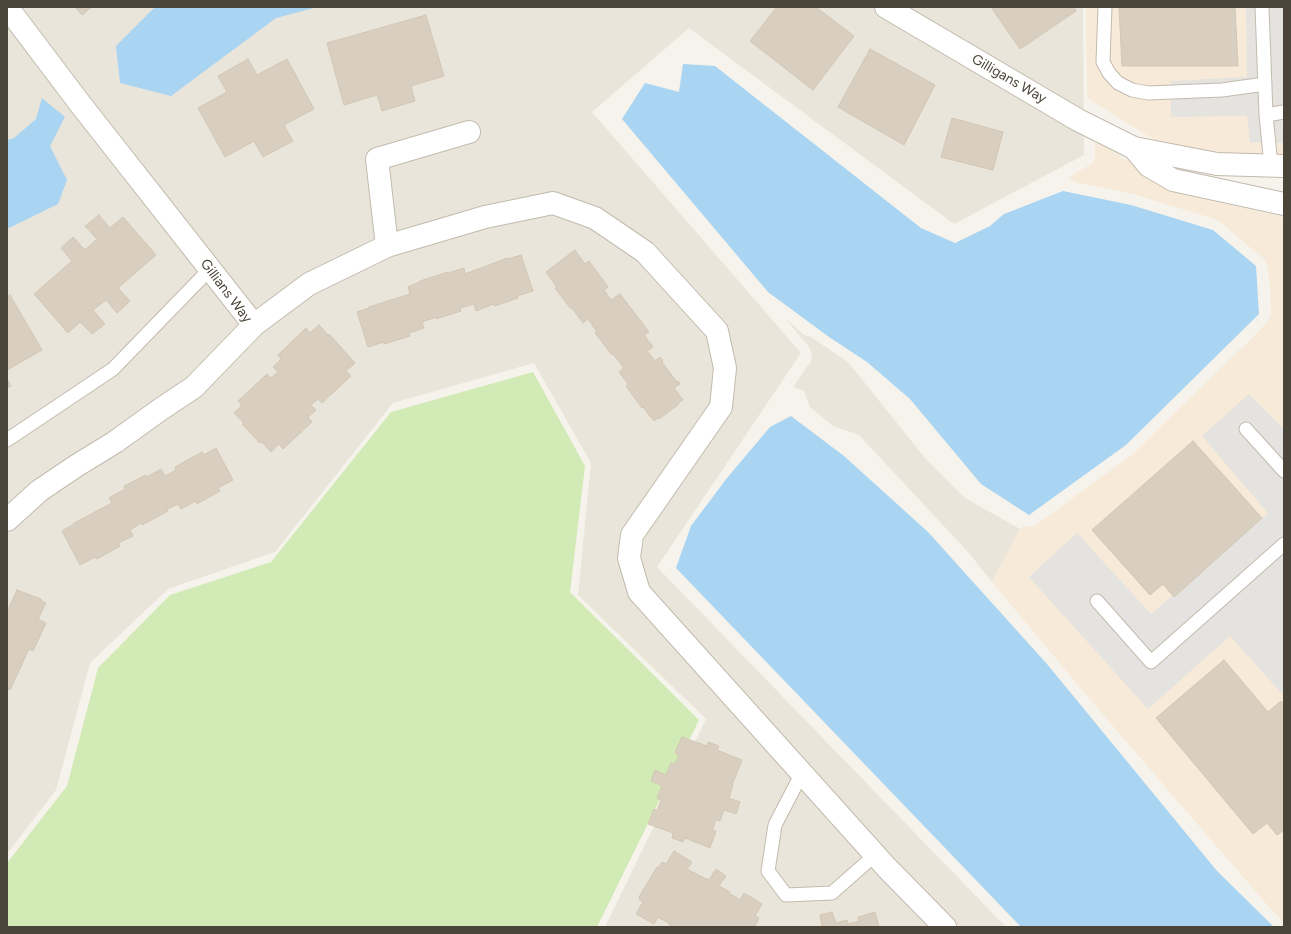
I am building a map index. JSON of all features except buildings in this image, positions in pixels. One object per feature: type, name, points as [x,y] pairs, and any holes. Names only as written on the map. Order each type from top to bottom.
[{"type":"street","name":"Gillians Way","points":[[7,7],[81,105],[254,325],[194,387],[115,442],[39,491],[7,520]]},
{"type":"street","name":"Gilligans Way","points":[[886,7],[1078,120],[1134,148],[1217,164],[1277,166]]},
{"type":"street","points":[[387,246],[377,159],[469,132]]},
{"type":"street","name":"Gilligans Way","points":[[1134,148],[1149,166],[1173,180],[1284,204]]},
{"type":"street","points":[[254,325],[309,284],[387,246],[485,217],[553,203],[595,218],[645,252],[717,331],[725,368],[721,407],[632,535],[628,558],[639,592],[875,854],[944,927]]},
{"type":"lane","points":[[1105,7],[1103,62],[1109,73],[1118,83],[1132,90],[1148,93],[1222,90],[1265,84]]},
{"type":"lane","points":[[1262,7],[1266,115],[1277,166]]},
{"type":"lane","points":[[1266,115],[1284,112]]},
{"type":"lane","points":[[7,440],[113,369],[210,269]]},
{"type":"lane","points":[[1246,429],[1284,471]]},
{"type":"lane","points":[[1097,602],[1151,662],[1284,544]]},
{"type":"lane","points":[[802,773],[775,825],[768,871],[786,895],[832,893],[875,854]]},
{"type":"shaded area","points":[[7,7],[1083,7],[1084,155],[954,224],[689,28],[592,112],[801,353],[657,567],[1006,927],[605,927],[706,719],[578,595],[591,463],[534,363],[393,403],[275,552],[168,589],[90,663],[56,790],[7,854]]},
{"type":"shaded area","points":[[1086,7],[1284,7],[1284,154],[1219,154],[1153,139],[1087,98]]},
{"type":"shaded area","points":[[1246,7],[1284,7],[1284,143],[1250,142],[1247,116],[1171,117],[1171,81],[1247,77]]},
{"type":"shaded area","points":[[1095,142],[1120,155],[1120,158],[1128,160],[1144,177],[1172,192],[1284,217],[1284,923],[1099,710],[992,582],[1020,529],[1026,526],[1030,527],[1036,525],[1133,454],[1238,351],[1245,346],[1267,322],[1271,315],[1270,286],[1265,260],[1220,222],[1215,219],[1133,194],[1075,182],[1069,177],[1093,163],[1095,157]]},
{"type":"shaded area","points":[[785,318],[804,335],[811,337],[848,362],[925,458],[965,498],[1020,529],[992,582],[969,553],[859,435],[833,426],[810,407],[804,391],[793,387],[811,361],[812,354],[809,347]]},
{"type":"shaded area","points":[[1249,394],[1284,429],[1284,696],[1230,636],[1148,709],[1029,577],[1077,533],[1151,614],[1268,513],[1202,436]]},
{"type":"green space","points":[[533,372],[585,466],[570,592],[699,720],[597,927],[7,927],[7,863],[67,786],[98,668],[170,595],[271,562],[391,412]]},
{"type":"water","points":[[155,7],[318,7],[276,18],[171,96],[120,83],[116,46]]},
{"type":"water","points":[[683,64],[715,66],[921,228],[955,243],[990,226],[1004,214],[1063,191],[1131,205],[1213,230],[1256,266],[1259,314],[1126,445],[1029,515],[981,484],[910,399],[867,362],[829,337],[768,292],[622,119],[645,83],[679,92]]},
{"type":"water","points":[[42,98],[65,117],[50,146],[67,180],[58,204],[7,229],[7,140],[14,138],[36,119]]},
{"type":"water","points":[[791,416],[844,456],[928,532],[1047,664],[1217,871],[1274,927],[1021,927],[676,568],[691,526],[727,478],[770,427]]}]
